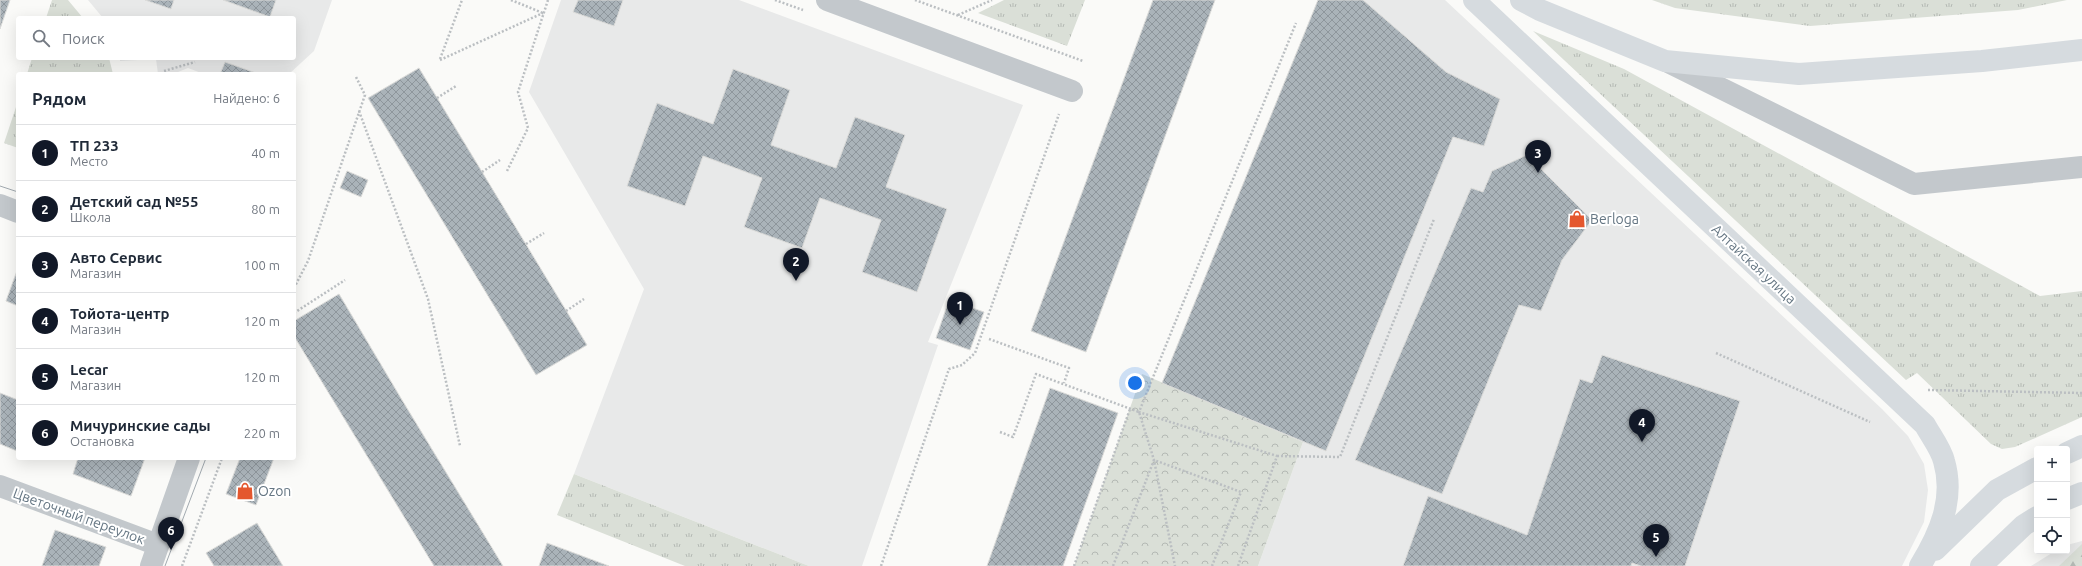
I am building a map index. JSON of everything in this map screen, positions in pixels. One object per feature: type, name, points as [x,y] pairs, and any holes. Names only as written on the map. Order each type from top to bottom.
[{"type":"main road","name":"Алтайская улица","points":[[1474,0],[1925,425],[1944,460],[1949,489],[1944,520],[1921,565]]},
{"type":"main road","points":[[1521,0],[1540,10],[1665,61],[1799,74],[1982,61],[2082,50]]},
{"type":"main road","points":[[2070,452],[2082,446]]},
{"type":"main road","points":[[1921,565],[1997,490],[2034,470]]},
{"type":"main road","points":[[2070,498],[2082,493]]},
{"type":"main road","points":[[1981,566],[2024,525],[2035,518]]},
{"type":"street","points":[[827,0],[1072,91]]},
{"type":"street","points":[[1665,61],[1914,184],[2082,167]]},
{"type":"street","points":[[0,205],[16,211]]},
{"type":"street","points":[[151,566],[188,460]]},
{"type":"street","name":"Цветочный переулок","points":[[0,486],[158,545]]},
{"type":"path","points":[[462,0],[440,60],[543,13]]},
{"type":"path","points":[[511,0],[543,13]]},
{"type":"path","points":[[507,171],[528,128],[518,92],[548,0]]},
{"type":"path","points":[[775,0],[804,11]]},
{"type":"path","points":[[915,0],[1083,62]]},
{"type":"path","points":[[982,5],[984,0]]},
{"type":"path","points":[[957,15],[992,0]]},
{"type":"path","points":[[1175,566],[1154,460],[1139,412],[1296,23]]},
{"type":"path","points":[[164,71],[195,62]]},
{"type":"path","points":[[296,284],[308,261],[364,95],[356,77]]},
{"type":"path","points":[[437,98],[456,86]]},
{"type":"path","points":[[359,111],[428,299],[460,446]]},
{"type":"path","points":[[880,566],[949,368],[962,365],[975,353],[1059,114]]},
{"type":"path","points":[[482,172],[500,160]]},
{"type":"path","points":[[1000,432],[1013,437],[1036,374],[1064,383],[1130,409],[1277,456],[1340,457],[1434,219]]},
{"type":"path","points":[[526,244],[544,233]]},
{"type":"path","points":[[296,312],[345,280]]},
{"type":"path","points":[[566,311],[584,299]]},
{"type":"path","points":[[989,339],[1069,368],[1064,383]]},
{"type":"path","points":[[1716,354],[1870,422]]},
{"type":"path","points":[[1924,389],[2081,393]]},
{"type":"path","points":[[1074,566],[1130,409]]},
{"type":"path","points":[[1238,566],[1277,456]]},
{"type":"path","points":[[182,566],[221,460]]},
{"type":"path","points":[[1113,566],[1154,460]]},
{"type":"path","points":[[1154,460],[1241,492],[1212,566]]},
{"type":"shaded area","points":[[88,0],[332,0],[314,51],[291,72],[199,72],[188,68],[178,72],[158,72],[156,60],[296,60],[296,16],[101,16]]},
{"type":"shaded area","points":[[561,0],[739,0],[1023,105],[928,342],[938,345],[862,566],[809,566],[574,474],[644,289],[529,92]]},
{"type":"shaded area","points":[[1318,0],[1445,0],[1882,409],[1908,436],[1924,464],[1928,490],[1924,522],[1902,566],[1258,566],[1303,442],[1162,383]]},
{"type":"shaded area","points":[[2082,541],[2082,566],[2031,566],[2050,554],[2070,554],[2070,544]]},
{"type":"green space","points":[[52,0],[68,0],[81,16],[47,16]]},
{"type":"green space","points":[[1004,0],[1085,0],[1067,46],[978,13]]},
{"type":"green space","points":[[1652,0],[2067,0],[2018,10],[1810,26],[1675,8]]},
{"type":"green space","points":[[1533,31],[1624,69],[2040,296],[2082,291],[2082,417],[2015,447],[2002,449],[1991,444],[1917,373],[1906,380]]},
{"type":"green space","points":[[31,60],[110,60],[112,72],[28,72]]},
{"type":"green space","points":[[16,107],[16,147],[4,143]]},
{"type":"green space","points":[[1142,374],[1303,442],[1258,566],[1074,566]]},
{"type":"green space","points":[[574,474],[809,566],[685,566],[557,515]]},
{"type":"green space","points":[[2082,544],[2082,566],[2059,566]]},
{"type":"building","points":[[0,0],[10,0],[0,29]]},
{"type":"building","points":[[145,0],[174,0],[171,9]]},
{"type":"building","points":[[223,0],[276,0],[270,16]]},
{"type":"building","points":[[578,0],[623,0],[614,26],[573,12]]},
{"type":"building","points":[[1153,0],[1215,0],[1086,352],[1031,331]]},
{"type":"building","points":[[1318,0],[1363,0],[1446,72],[1500,99],[1484,146],[1453,137],[1326,451],[1162,383]]},
{"type":"building","points":[[225,62],[253,72],[221,72]]},
{"type":"building","points":[[419,68],[587,345],[536,375],[368,98]]},
{"type":"building","points":[[733,69],[790,90],[771,145],[836,168],[855,117],[905,135],[886,187],[947,209],[917,292],[862,272],[881,220],[820,198],[802,248],[744,227],[762,178],[703,156],[685,206],[627,186],[657,103],[713,124]]},
{"type":"building","points":[[1527,155],[1592,220],[1562,260],[1541,311],[1519,305],[1442,494],[1355,460],[1471,188],[1483,192],[1492,171]]},
{"type":"building","points":[[347,171],[368,180],[361,197],[340,188]]},
{"type":"building","points":[[16,274],[16,305],[6,301]]},
{"type":"building","points":[[339,294],[503,566],[434,566],[296,339],[296,320]]},
{"type":"building","points":[[949,300],[984,312],[970,350],[936,338]]},
{"type":"building","points":[[1602,355],[1740,401],[1685,566],[1641,566],[1632,563],[1631,566],[1403,566],[1428,496],[1527,535],[1580,379],[1592,383]]},
{"type":"building","points":[[1050,388],[1118,413],[1063,566],[987,566]]},
{"type":"building","points":[[0,393],[16,399],[16,451],[0,444]]},
{"type":"building","points":[[77,460],[144,460],[131,496],[73,474]]},
{"type":"building","points":[[239,460],[273,460],[256,505],[226,494]]},
{"type":"building","points":[[257,523],[283,566],[214,566],[206,553]]},
{"type":"building","points":[[55,530],[106,547],[99,566],[42,566]]},
{"type":"building","points":[[547,543],[566,550],[609,566],[539,566]]},
{"type":"tram line","points":[[0,186],[16,191]]},
{"type":"tram line","points":[[165,566],[205,460]]},
{"type":"place","name":"Авто Сервис","points":[[1538,173]]},
{"type":"place","name":"Berloga","points":[[1577,219]]},
{"type":"place","name":"Детский сад №55","points":[[796,281]]},
{"type":"place","name":"ТП 233","points":[[960,325]]},
{"type":"place","name":"Тойота-центр","points":[[1642,442]]},
{"type":"place","name":"Ozon","points":[[245,491]]},
{"type":"place","name":"Мичуринские сады","points":[[171,550]]},
{"type":"place","name":"Lecar","points":[[1656,557]]}]
